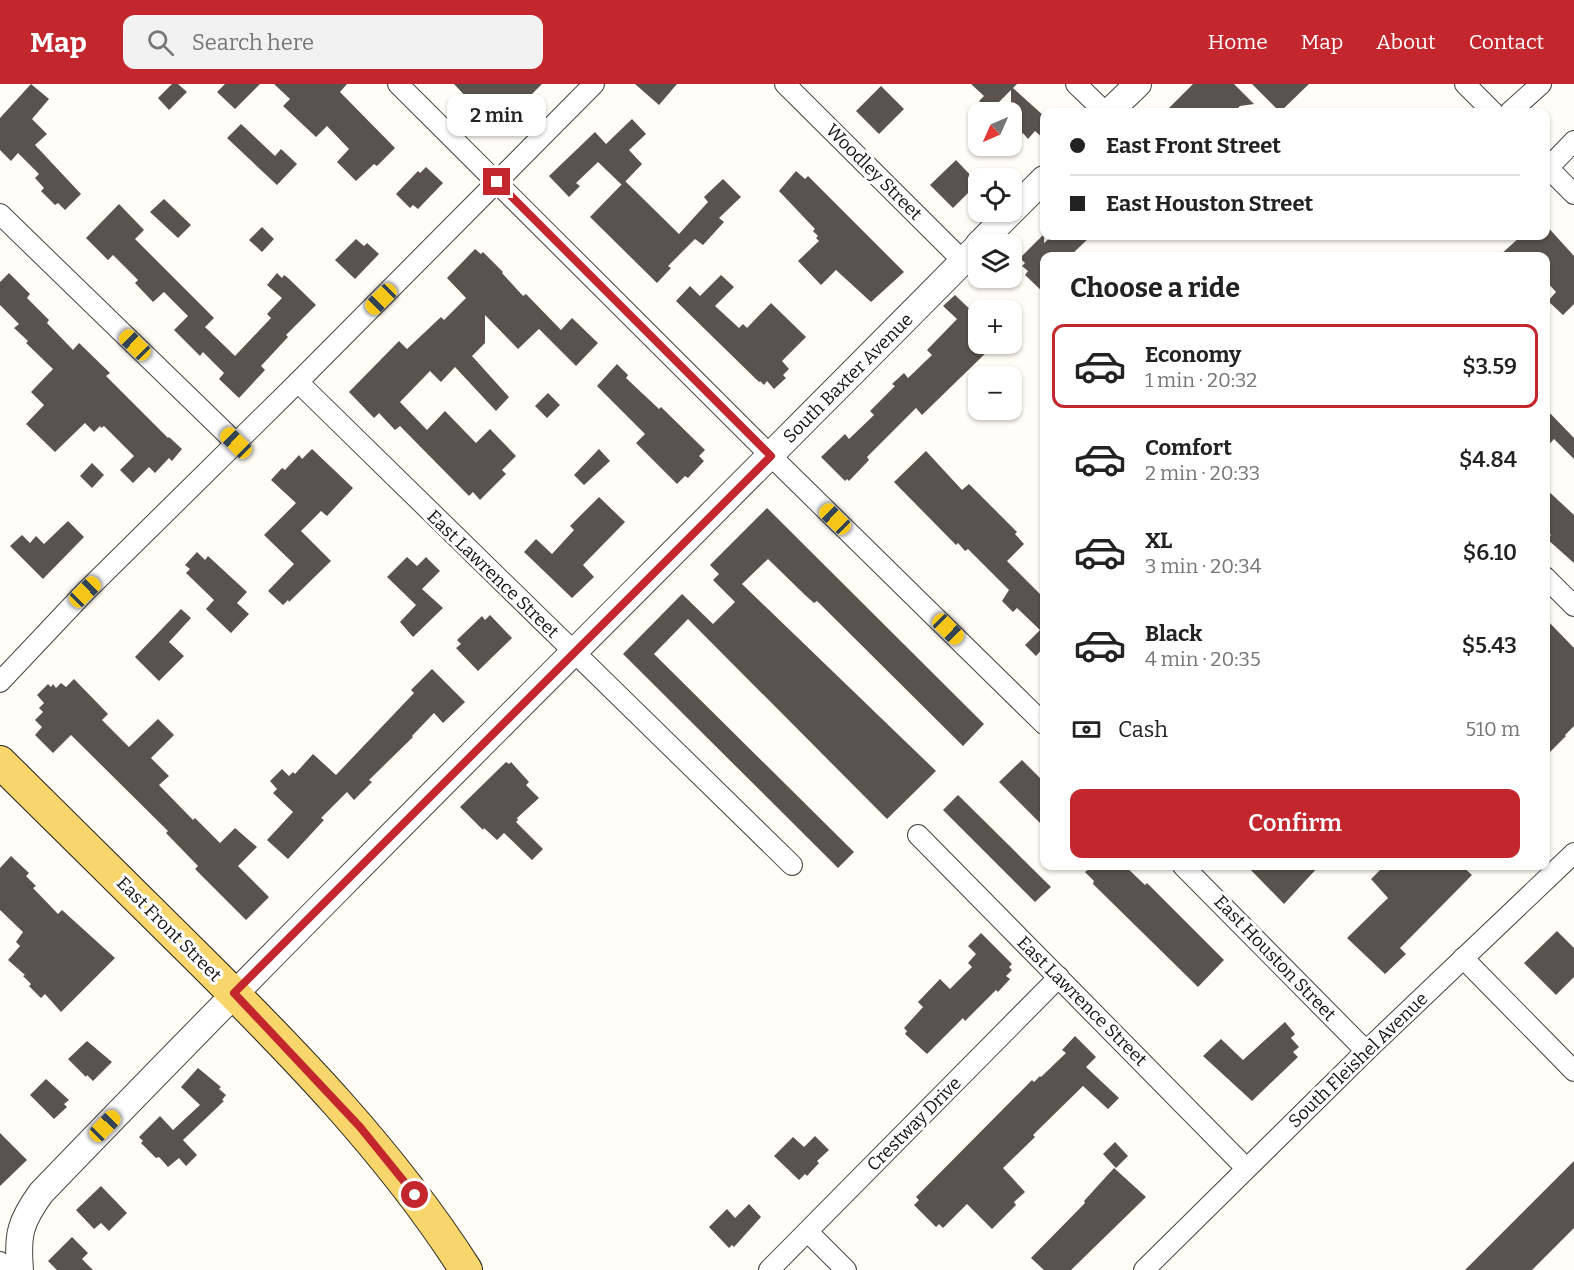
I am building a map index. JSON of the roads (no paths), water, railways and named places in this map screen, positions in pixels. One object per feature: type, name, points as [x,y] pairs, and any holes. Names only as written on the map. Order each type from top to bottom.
[{"type":"main road","name":"East Front Street","points":[[0,762],[234,993],[360,1127],[415,1195],[466,1270]]},
{"type":"street","points":[[398,84],[771,456],[1040,719]]},
{"type":"street","points":[[0,682],[85,592],[298,382],[594,84]]},
{"type":"street","name":"Woodley Street","points":[[785,84],[968,246]]},
{"type":"street","points":[[1076,84],[1103,108]]},
{"type":"street","points":[[1111,108],[1137,84]]},
{"type":"street","points":[[1464,84],[1489,108]]},
{"type":"street","points":[[1514,108],[1541,84]]},
{"type":"street","points":[[1550,162],[1574,141]]},
{"type":"street","points":[[1550,170],[1574,194]]},
{"type":"street","name":"South Baxter Avenue","points":[[989,234],[1040,183]]},
{"type":"street","points":[[0,214],[236,443]]},
{"type":"street","name":"South Baxter Avenue","points":[[20,1270],[18,1245],[21,1228],[41,1193],[234,993],[771,456],[968,255]]},
{"type":"street","name":"East Lawrence Street","points":[[298,382],[792,865]]},
{"type":"street","points":[[1550,582],[1574,606]]},
{"type":"street","name":"East Lawrence Street","points":[[918,835],[1246,1168]]},
{"type":"street","name":"South Fleishel Avenue","points":[[1550,867],[1574,853]]},
{"type":"street","name":"East Houston Street","points":[[1187,870],[1366,1052]]},
{"type":"street","name":"South Fleishel Avenue","points":[[1144,1270],[1463,958],[1545,870]]},
{"type":"street","points":[[1463,958],[1574,1071]]},
{"type":"street","name":"Crestway Drive","points":[[769,1270],[1059,977]]},
{"type":"street","points":[[808,1232],[846,1270]]},
{"type":"street","points":[[0,1262],[8,1270]]}]
